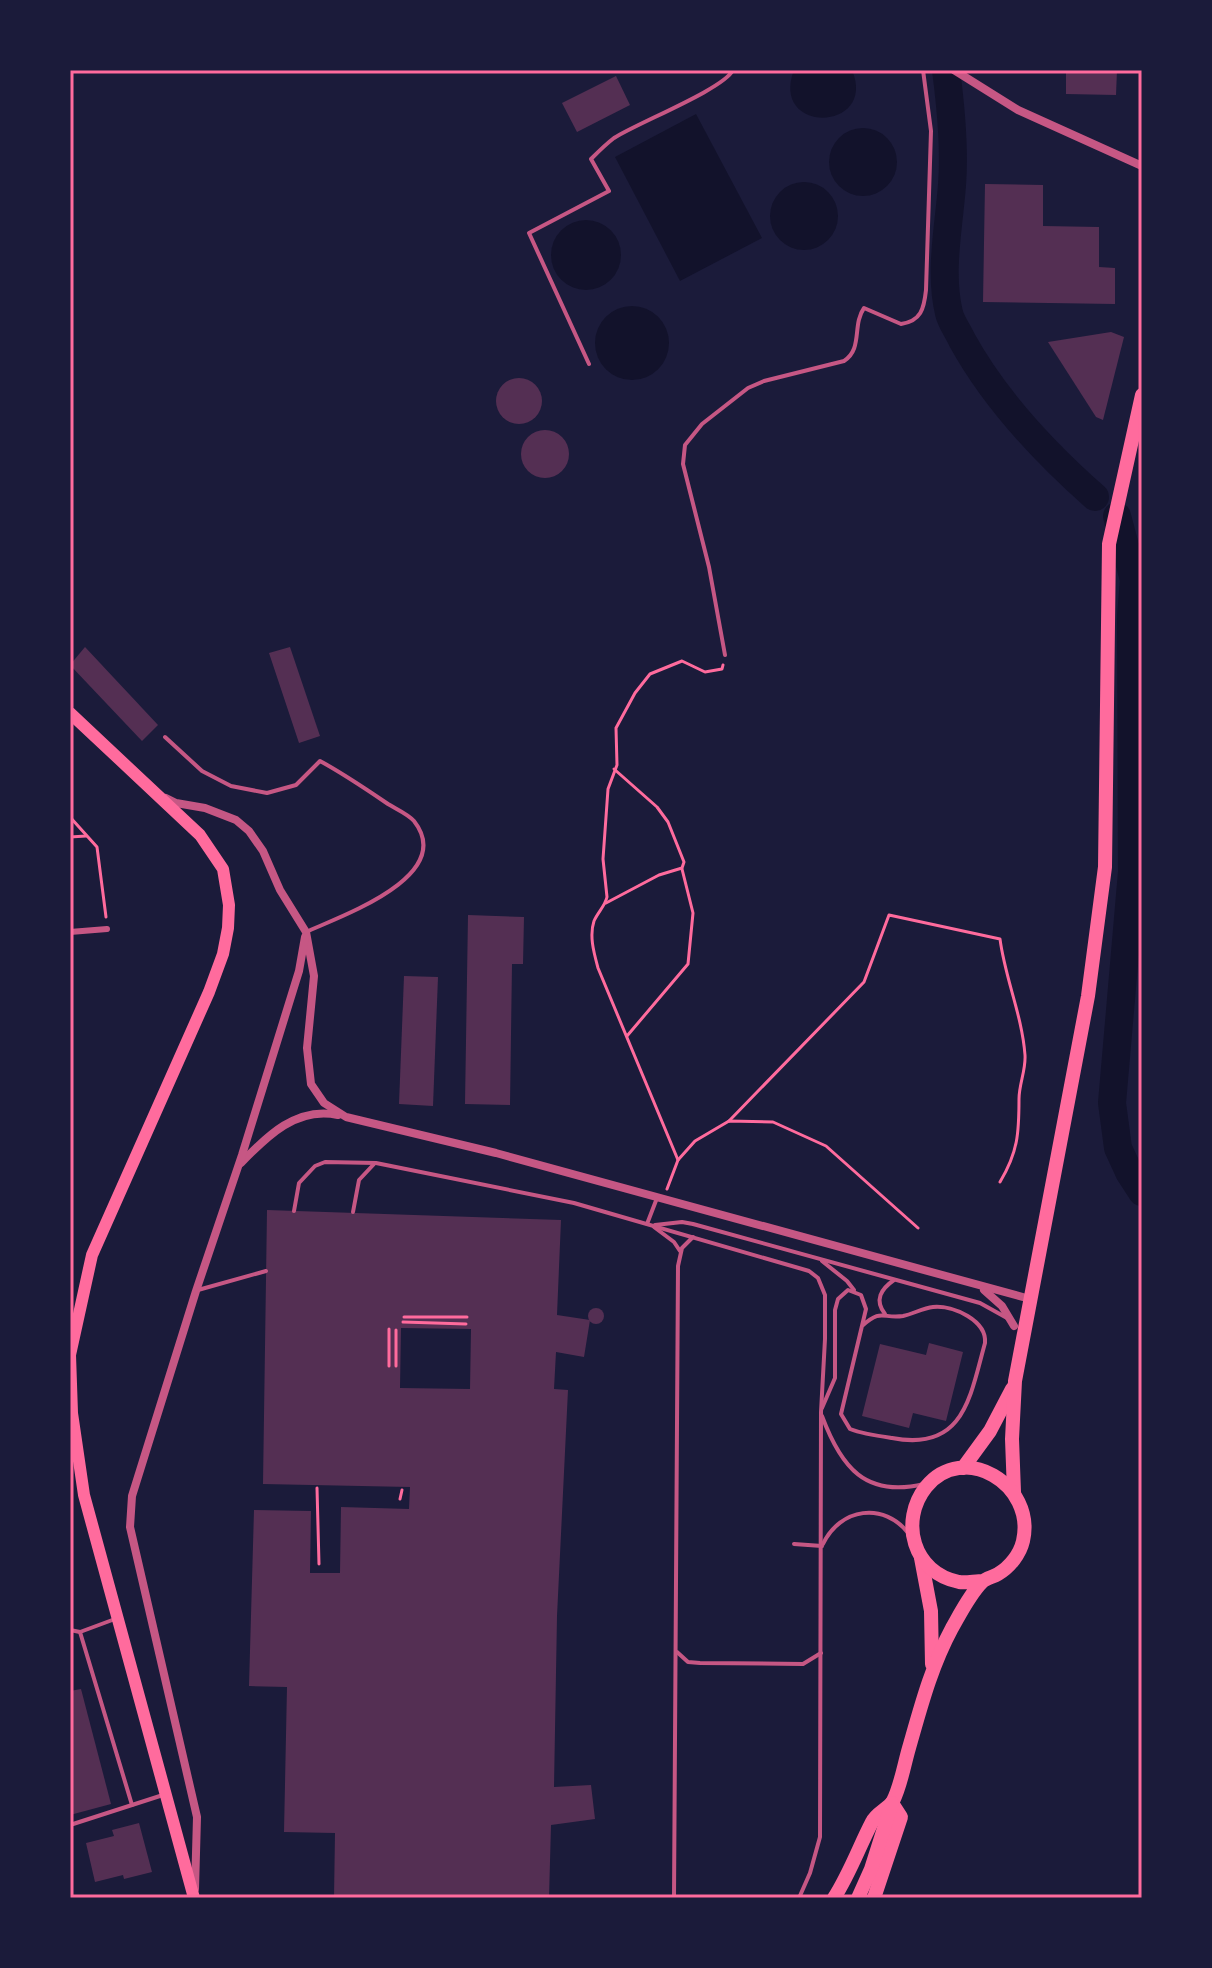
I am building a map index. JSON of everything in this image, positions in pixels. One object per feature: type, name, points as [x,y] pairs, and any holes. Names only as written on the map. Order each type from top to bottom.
[{"type":"main road","points":[[1014,1492],[1012,1439],[1015,1381],[1085,1011],[1105,867],[1109,544],[1142,395]]},
{"type":"main road","points":[[70,713],[200,835],[223,869],[229,916],[223,954],[209,992],[92,1255],[70,1355],[72,1413],[84,1495],[194,1898]]},
{"type":"main road","points":[[963,1468],[990,1431],[1015,1381]]},
{"type":"main road","points":[[921,1557],[937,1574],[959,1582],[983,1581],[1000,1573],[1013,1561],[1022,1545],[1025,1527],[1023,1508],[1014,1492],[1000,1478],[982,1470],[963,1468],[930,1482],[918,1498],[911,1518],[912,1538],[921,1557],[931,1611],[932,1668]]},
{"type":"main road","points":[[858,1898],[871,1869],[932,1668],[954,1625],[983,1581]]},
{"type":"main road","points":[[834,1898],[855,1862],[873,1818],[892,1803]]},
{"type":"main road","points":[[874,1898],[901,1817],[892,1803]]},
{"type":"street","points":[[954,70],[1018,110],[1140,165]]},
{"type":"street","points":[[151,789],[176,803],[205,808],[236,820],[249,831],[263,851],[280,890],[306,932],[314,976],[307,1048],[311,1084],[324,1103],[346,1117]]},
{"type":"street","points":[[70,932],[107,929]]},
{"type":"street","points":[[194,1898],[197,1817],[130,1527],[132,1496],[299,971],[306,932]]},
{"type":"street","points":[[238,1167],[256,1148],[294,1118],[314,1113],[346,1117],[496,1153],[1030,1299]]},
{"type":"street","points":[[969,1283],[988,1292],[1002,1306],[1014,1326]]},
{"type":"lane","points":[[589,364],[529,233],[609,191],[591,159],[613,138],[705,90],[733,70]]},
{"type":"lane","points":[[725,655],[709,567],[683,464],[685,445],[702,424],[748,388],[764,381],[844,361],[851,356],[856,346],[860,312],[864,308],[901,324],[915,320],[922,314],[926,290],[931,131],[923,70]]},
{"type":"lane","points":[[165,737],[202,771],[231,786],[267,793],[296,785],[320,761],[413,820],[423,840],[422,862],[402,884],[306,932]]},
{"type":"lane","points":[[294,1211],[299,1183],[315,1166],[325,1162],[376,1163],[545,1196],[809,1271],[818,1278],[825,1295],[821,1412],[820,1837],[799,1898]]},
{"type":"lane","points":[[353,1212],[359,1180],[376,1163]]},
{"type":"lane","points":[[650,1225],[661,1199]]},
{"type":"lane","points":[[650,1225],[693,1224],[980,1303],[995,1310],[1014,1326],[1022,1345]]},
{"type":"lane","points":[[650,1225],[674,1242],[680,1252]]},
{"type":"lane","points":[[674,1898],[680,1252],[693,1237]]},
{"type":"lane","points":[[813,1257],[831,1267],[861,1295],[866,1309],[841,1414],[844,1422],[858,1432],[910,1442],[936,1437],[956,1422],[968,1406],[985,1343],[985,1333],[973,1320],[942,1308],[931,1308],[896,1316],[885,1314],[872,1318],[862,1326]]},
{"type":"lane","points":[[196,1291],[266,1271]]},
{"type":"lane","points":[[885,1314],[880,1308],[880,1295],[895,1280]]},
{"type":"lane","points":[[854,1291],[848,1290],[838,1299],[835,1310],[835,1378],[821,1412],[834,1448],[849,1468],[875,1484],[902,1489],[930,1482]]},
{"type":"lane","points":[[822,1546],[837,1523],[864,1512],[892,1518],[912,1538]]},
{"type":"lane","points":[[794,1544],[822,1546]]},
{"type":"lane","points":[[70,1630],[80,1632],[118,1618]]},
{"type":"lane","points":[[80,1632],[132,1805]]},
{"type":"lane","points":[[675,1650],[688,1662],[700,1663],[803,1664],[821,1653]]},
{"type":"lane","points":[[70,1825],[165,1794]]},
{"type":"path","points":[[606,903],[603,859],[608,789],[617,765],[616,728],[635,693],[650,674],[682,661],[705,672],[722,669],[725,655]]},
{"type":"path","points":[[614,769],[657,807],[668,822],[684,862],[682,868],[693,913],[688,964],[627,1036]]},
{"type":"path","points":[[70,817],[97,847],[107,929]]},
{"type":"path","points":[[70,837],[88,836]]},
{"type":"path","points":[[678,1160],[598,968],[593,947],[594,922],[606,903],[659,875],[682,868]]},
{"type":"path","points":[[661,1199],[678,1160],[695,1141],[729,1121],[864,982],[889,915],[1000,939],[1018,1009],[1026,1058],[1019,1092],[1019,1137],[1011,1164],[1000,1182]]},
{"type":"path","points":[[729,1121],[773,1122],[826,1146],[918,1228]]},
{"type":"path","points":[[404,1317],[467,1317]]},
{"type":"path","points":[[403,1322],[466,1324]]},
{"type":"path","points":[[389,1329],[389,1366]]},
{"type":"path","points":[[396,1330],[396,1366]]},
{"type":"path","points":[[317,1488],[319,1564]]},
{"type":"path","points":[[400,1499],[402,1490]]},
{"type":"shaded area","points":[[794,70],[852,70],[856,90],[850,105],[838,114],[823,118],[808,115],[796,106],[790,91]]},
{"type":"shaded area","points":[[696,114],[762,238],[680,281],[615,157]]},
{"type":"shaded area","points":[[863,128],[887,138],[897,162],[887,186],[863,196],[839,186],[829,162],[839,138]]},
{"type":"shaded area","points":[[804,182],[828,192],[838,216],[828,240],[804,250],[780,240],[770,216],[780,192]]},
{"type":"shaded area","points":[[593,220],[615,235],[621,255],[619,269],[611,280],[600,288],[579,290],[561,280],[553,269],[551,248],[561,230],[572,222]]},
{"type":"shaded area","points":[[632,306],[653,312],[663,322],[669,343],[663,364],[653,374],[632,380],[611,374],[601,364],[595,343],[601,322],[611,312]]},
{"type":"building","points":[[1066,70],[1117,70],[1116,95],[1066,94]]},
{"type":"building","points":[[616,76],[630,105],[577,132],[562,103]]},
{"type":"building","points":[[985,184],[1043,185],[1043,226],[1099,227],[1099,267],[1115,268],[1115,304],[983,302]]},
{"type":"building","points":[[1111,332],[1124,337],[1103,420],[1096,417],[1048,342]]},
{"type":"building","points":[[519,378],[535,385],[542,401],[535,417],[519,424],[503,417],[496,401],[503,385]]},
{"type":"building","points":[[545,430],[562,437],[569,454],[562,471],[545,478],[528,471],[521,454],[528,437]]},
{"type":"building","points":[[85,647],[158,725],[142,741],[70,665]]},
{"type":"building","points":[[290,647],[320,736],[299,743],[269,653]]},
{"type":"building","points":[[468,915],[524,917],[523,964],[512,964],[510,1105],[465,1104]]},
{"type":"building","points":[[404,976],[438,977],[433,1106],[399,1104]]},
{"type":"building","points":[[267,1210],[561,1220],[557,1315],[590,1320],[584,1357],[556,1352],[554,1389],[568,1390],[557,1616],[554,1787],[591,1785],[595,1819],[551,1825],[549,1898],[334,1898],[335,1833],[284,1832],[287,1687],[249,1686],[254,1510],[311,1511],[310,1573],[340,1573],[341,1507],[409,1509],[410,1487],[263,1484]],"holes":[[[401,1328],[471,1329],[470,1389],[400,1388]]]},
{"type":"building","points":[[596,1308],[602,1310],[602,1322],[596,1324],[590,1322],[588,1316],[590,1310]]},
{"type":"building","points":[[929,1343],[963,1352],[946,1421],[913,1413],[909,1428],[862,1416],[880,1344],[926,1355]]},
{"type":"building","points":[[81,1689],[111,1804],[70,1815],[70,1691]]},
{"type":"building","points":[[139,1823],[152,1872],[95,1882],[86,1843],[114,1836],[112,1830]]},
{"type":"waterway","points":[[946,70],[953,156],[945,265],[950,316],[975,362],[1005,404],[1057,462],[1095,497]]},
{"type":"waterway","points":[[1117,516],[1134,580],[1131,616],[1132,872],[1112,1103],[1118,1148],[1142,1192]]}]
